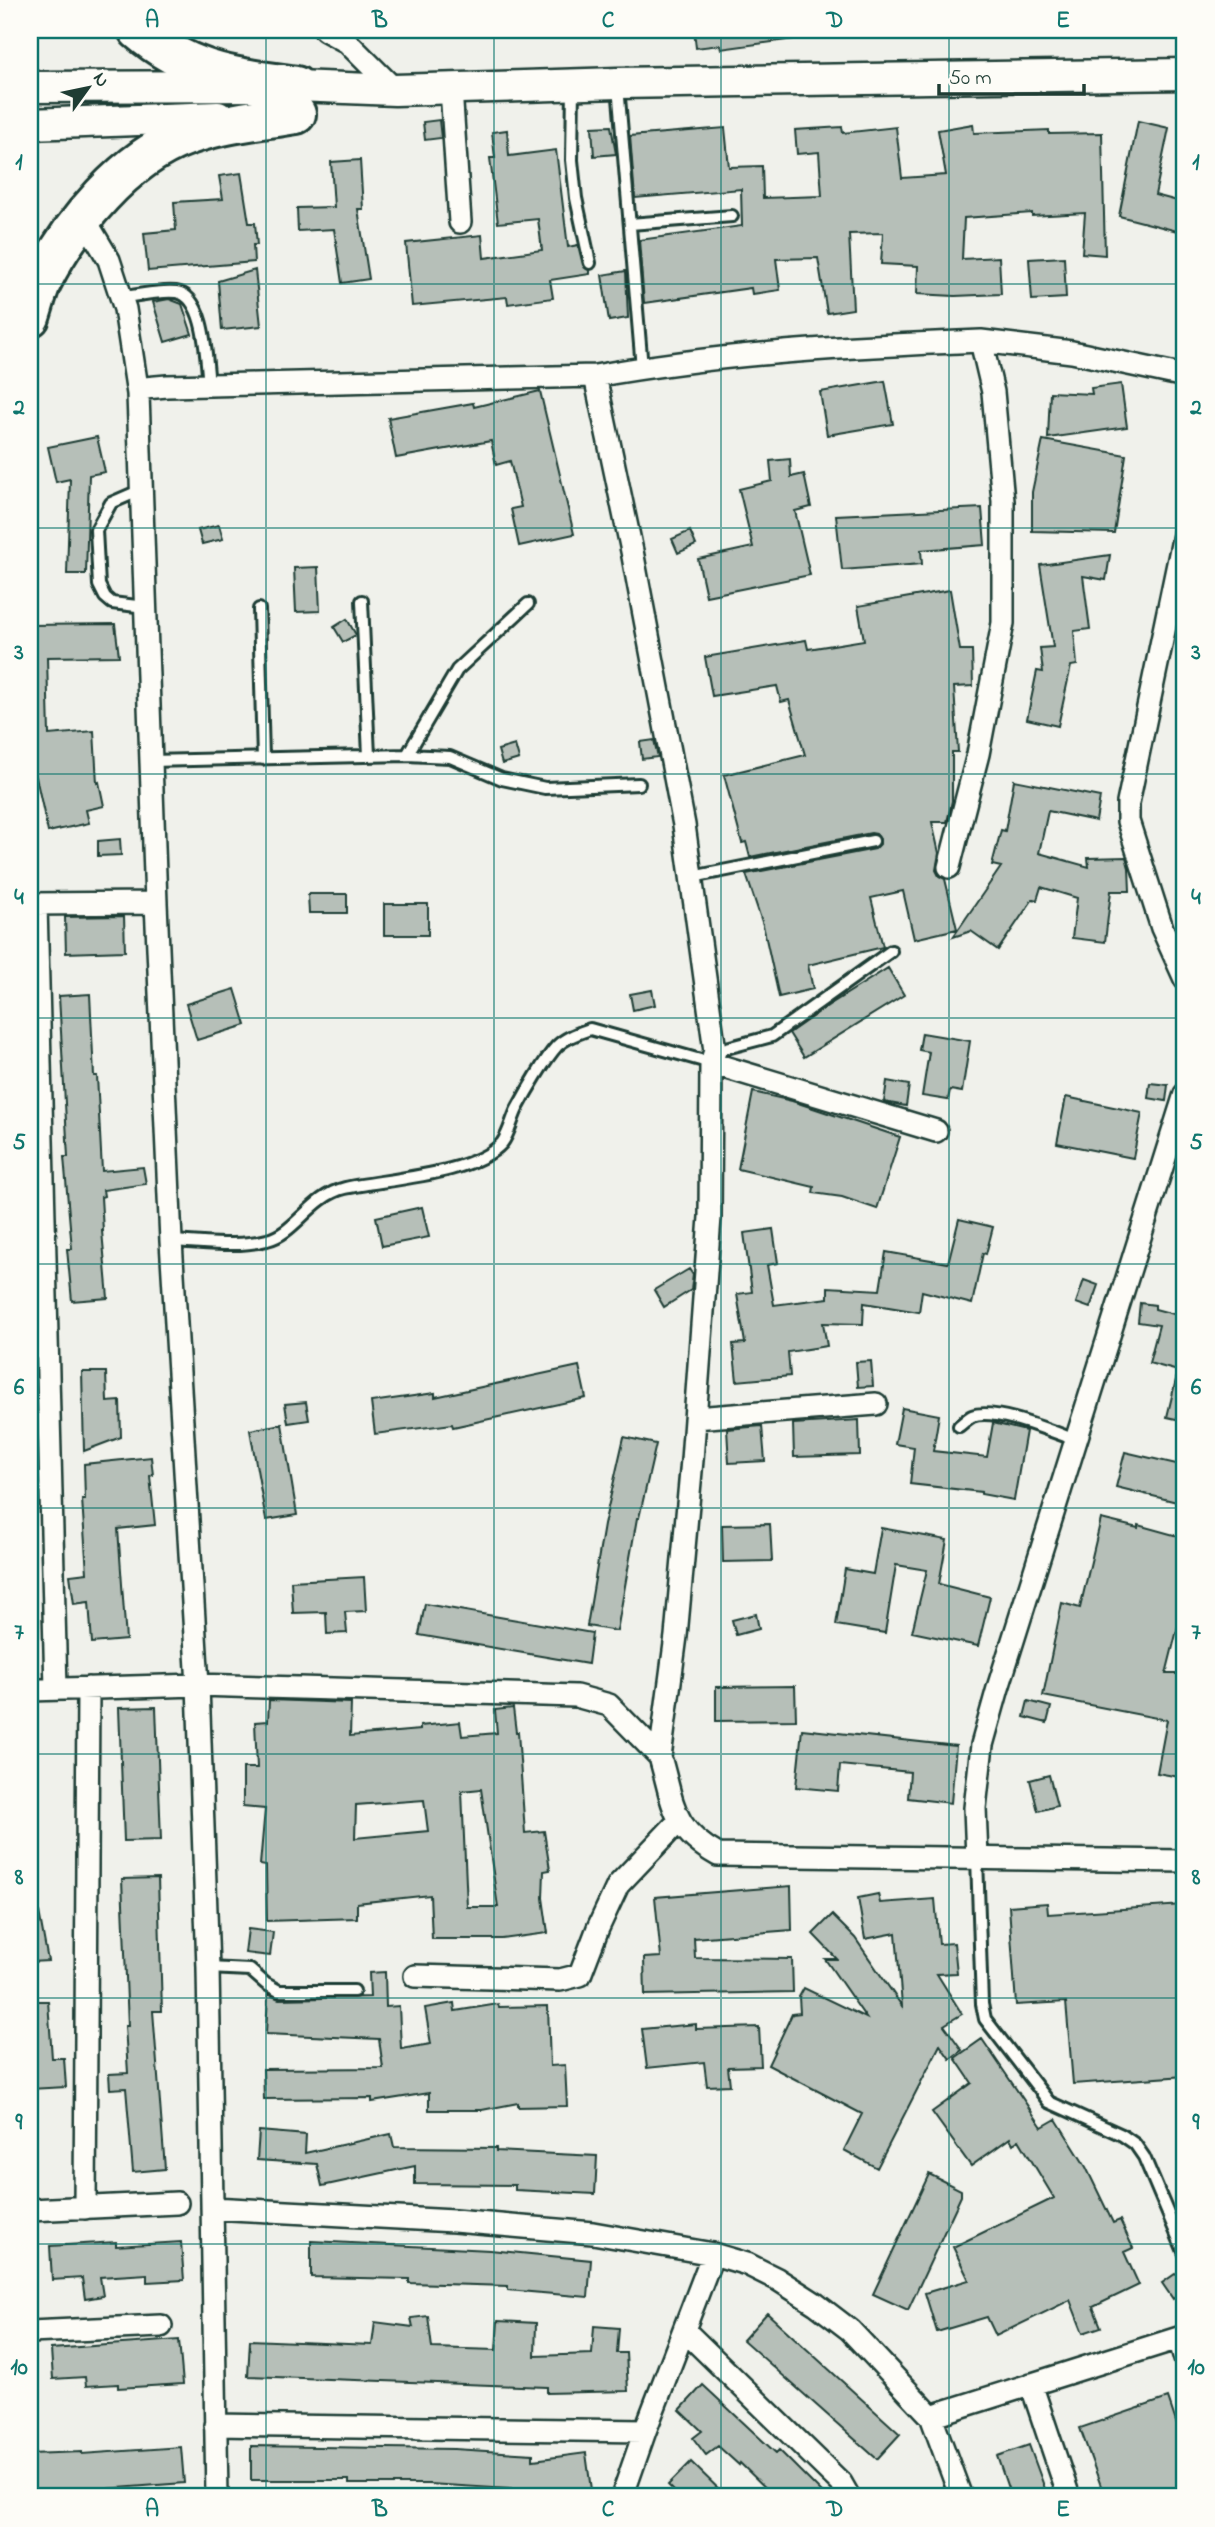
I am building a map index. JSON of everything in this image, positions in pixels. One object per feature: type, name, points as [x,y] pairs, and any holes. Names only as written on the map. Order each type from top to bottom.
[{"type":"highway","points":[[138,30],[182,61],[296,100]]},
{"type":"highway","points":[[30,317],[41,284],[61,247],[119,180],[149,153],[184,136],[296,100]]},
{"type":"main road","points":[[30,124],[396,90],[618,83],[1185,74]]},
{"type":"main road","points":[[30,87],[296,100]]},
{"type":"street","points":[[325,30],[347,42],[396,90]]},
{"type":"street","points":[[451,89],[460,222]]},
{"type":"street","points":[[84,218],[109,260],[125,309],[138,394],[171,1241],[198,1685],[208,1968],[216,2497]]},
{"type":"street","points":[[138,394],[151,387],[595,376],[824,347],[981,341],[1072,352],[1185,376]]},
{"type":"street","points":[[949,867],[978,754],[1003,623],[1003,501],[993,392],[981,341]]},
{"type":"street","points":[[595,376],[632,551],[692,877],[713,1057],[710,1217],[695,1418],[676,1636],[660,1757],[679,1821],[696,1843],[718,1855],[1185,1861]]},
{"type":"street","points":[[1185,530],[1128,803],[1128,821],[1162,928],[1185,979]]},
{"type":"street","points":[[56,1689],[33,905],[156,904]]},
{"type":"street","points":[[713,1057],[936,1131]]},
{"type":"street","points":[[977,1858],[975,1808],[982,1745],[1185,1094]]},
{"type":"street","points":[[695,1418],[876,1404]]},
{"type":"street","points":[[30,1690],[198,1685],[576,1696],[609,1705],[660,1757]]},
{"type":"street","points":[[85,2208],[88,1688]]},
{"type":"street","points":[[415,1976],[559,1980],[580,1975],[618,1885],[679,1821]]},
{"type":"street","points":[[30,2210],[177,2203]]},
{"type":"street","points":[[212,2208],[441,2220],[593,2233],[713,2254],[747,2264],[777,2279],[850,2330],[931,2416],[961,2497]]},
{"type":"street","points":[[630,2492],[645,2431],[713,2254]]},
{"type":"street","points":[[30,2332],[161,2326]]},
{"type":"street","points":[[684,2330],[841,2483],[849,2497]]},
{"type":"street","points":[[931,2416],[1031,2384],[1183,2344]]},
{"type":"street","points":[[1031,2384],[1069,2497]]},
{"type":"street","points":[[215,2425],[645,2431]]},
{"type":"lane","points":[[618,83],[642,368]]},
{"type":"lane","points":[[573,86],[572,160],[576,198],[590,263]]},
{"type":"lane","points":[[630,223],[732,216]]},
{"type":"lane","points":[[121,297],[177,292],[188,297],[200,313],[209,385]]},
{"type":"lane","points":[[141,490],[111,503],[96,530],[99,585],[105,597],[113,603],[145,607]]},
{"type":"lane","points":[[362,601],[369,756]]},
{"type":"lane","points":[[407,755],[457,670],[528,604]]},
{"type":"lane","points":[[259,609],[263,759]]},
{"type":"lane","points":[[151,761],[407,755],[450,757],[502,779],[545,788],[639,783]]},
{"type":"lane","points":[[692,877],[873,841]]},
{"type":"lane","points":[[171,1241],[247,1243],[270,1240],[323,1196],[346,1188],[457,1167],[485,1156],[502,1142],[518,1108],[558,1045],[572,1035],[590,1029],[713,1057],[772,1036],[891,951]]},
{"type":"lane","points":[[959,1426],[972,1416],[987,1414],[1024,1422],[1076,1440]]},
{"type":"lane","points":[[977,1858],[982,2004],[985,2019],[1049,2102],[1122,2135],[1135,2144],[1144,2157],[1185,2254]]},
{"type":"lane","points":[[208,1968],[250,1970],[279,1991],[354,1990]]},
{"type":"building","points":[[694,30],[795,30],[795,39],[721,49],[720,45],[696,48]]},
{"type":"building","points":[[439,120],[441,138],[425,140],[423,122]]},
{"type":"building","points":[[1138,121],[1169,128],[1155,195],[1185,203],[1181,232],[1119,216]]},
{"type":"building","points":[[973,124],[974,133],[1049,130],[1049,134],[1102,133],[1105,255],[1082,253],[1085,213],[1032,216],[1032,213],[964,218],[962,259],[999,257],[1001,294],[917,294],[918,266],[881,264],[883,233],[849,234],[853,309],[827,313],[818,258],[776,259],[780,290],[752,294],[751,288],[644,303],[639,240],[742,226],[741,189],[635,198],[630,136],[725,128],[729,167],[762,166],[763,198],[822,196],[819,152],[797,154],[795,130],[842,127],[843,133],[896,127],[902,178],[946,175],[938,130]]},
{"type":"building","points":[[611,126],[616,154],[594,156],[592,127]]},
{"type":"building","points":[[507,130],[509,156],[556,150],[568,247],[578,245],[583,265],[590,274],[550,280],[553,298],[508,304],[507,297],[412,306],[406,243],[482,235],[484,258],[542,250],[538,219],[498,223],[490,158],[495,158],[492,132]]},
{"type":"building","points":[[360,160],[363,209],[358,209],[369,279],[342,283],[334,229],[298,231],[297,208],[334,207],[331,162]]},
{"type":"building","points":[[241,173],[249,223],[255,223],[257,245],[253,245],[254,262],[148,271],[144,233],[176,230],[174,202],[223,199],[219,176]]},
{"type":"building","points":[[1064,257],[1066,298],[1032,300],[1029,259]]},
{"type":"building","points":[[255,270],[261,326],[222,330],[218,281]]},
{"type":"building","points":[[626,271],[628,318],[609,321],[602,275]]},
{"type":"building","points":[[169,299],[182,304],[192,334],[165,342],[153,302]]},
{"type":"building","points":[[885,381],[893,424],[827,435],[820,392]]},
{"type":"building","points":[[1121,384],[1127,427],[1048,438],[1050,392],[1092,394],[1091,388]]},
{"type":"building","points":[[540,391],[574,534],[519,546],[511,509],[521,507],[510,461],[496,465],[491,441],[396,458],[388,418],[473,403],[474,407]]},
{"type":"building","points":[[97,437],[105,472],[89,475],[86,574],[67,574],[70,479],[56,482],[48,447]]},
{"type":"building","points":[[1043,440],[1126,455],[1114,533],[1032,531],[1032,492]]},
{"type":"building","points":[[790,459],[791,477],[804,474],[811,507],[795,511],[810,575],[706,596],[698,559],[753,547],[739,489],[772,481],[770,461]]},
{"type":"building","points":[[982,508],[985,545],[921,550],[922,564],[842,570],[836,515]]},
{"type":"building","points":[[219,525],[223,539],[202,544],[198,530]]},
{"type":"building","points":[[690,531],[696,545],[678,553],[672,539]]},
{"type":"building","points":[[1110,555],[1106,580],[1083,576],[1090,629],[1074,631],[1077,665],[1071,666],[1058,726],[1027,719],[1037,671],[1043,672],[1040,648],[1053,647],[1040,565]]},
{"type":"building","points":[[318,567],[320,611],[296,612],[294,568]]},
{"type":"building","points":[[950,590],[960,650],[972,650],[973,686],[954,687],[958,752],[952,752],[952,801],[947,822],[932,822],[939,853],[936,870],[939,876],[945,879],[957,929],[914,939],[903,891],[871,898],[883,947],[808,965],[813,989],[779,997],[763,925],[746,874],[875,849],[880,844],[880,839],[871,833],[750,857],[746,842],[742,843],[724,775],[805,755],[789,700],[781,702],[777,686],[712,696],[705,657],[806,640],[808,649],[864,640],[858,606]]},
{"type":"building","points":[[347,619],[356,635],[343,642],[334,627]]},
{"type":"building","points":[[115,624],[119,656],[47,657],[49,735],[94,731],[97,783],[99,782],[104,806],[86,810],[89,823],[48,832],[36,777],[32,778],[30,763],[30,625]]},
{"type":"building","points":[[654,740],[658,757],[642,759],[640,742]]},
{"type":"building","points":[[515,745],[519,759],[502,764],[498,750]]},
{"type":"building","points":[[1014,780],[1100,797],[1096,821],[1048,811],[1039,853],[1089,867],[1088,858],[1126,857],[1130,891],[1111,891],[1105,942],[1072,938],[1077,898],[1041,887],[1037,900],[1033,899],[998,950],[971,931],[953,937],[1001,867],[992,865],[1001,830],[1005,831]]},
{"type":"building","points":[[120,839],[121,855],[98,856],[98,841]]},
{"type":"building","points":[[308,894],[347,894],[347,913],[309,913]]},
{"type":"building","points":[[384,904],[428,904],[428,935],[384,935]]},
{"type":"building","points":[[124,916],[125,951],[66,953],[65,917]]},
{"type":"building","points":[[888,968],[904,995],[804,1057],[789,1033]]},
{"type":"building","points":[[235,989],[246,1025],[197,1040],[186,1004]]},
{"type":"building","points":[[652,990],[655,1005],[633,1010],[630,994]]},
{"type":"building","points":[[90,994],[102,1171],[143,1167],[146,1184],[103,1190],[102,1231],[108,1298],[72,1301],[67,1249],[72,1249],[64,1157],[68,1157],[59,996]]},
{"type":"building","points":[[922,1033],[970,1041],[962,1092],[950,1090],[948,1100],[922,1096],[929,1052],[919,1050]]},
{"type":"building","points":[[887,1081],[909,1085],[906,1106],[884,1102]]},
{"type":"building","points":[[1150,1083],[1168,1085],[1166,1101],[1148,1098]]},
{"type":"building","points":[[753,1092],[792,1101],[900,1137],[877,1209],[842,1197],[813,1193],[814,1187],[738,1169]]},
{"type":"building","points":[[1066,1097],[1142,1113],[1133,1158],[1057,1143]]},
{"type":"building","points":[[422,1207],[429,1237],[382,1246],[376,1217]]},
{"type":"building","points":[[959,1219],[993,1227],[986,1254],[983,1253],[972,1304],[922,1291],[919,1312],[864,1303],[863,1324],[823,1323],[827,1346],[788,1352],[790,1376],[737,1381],[733,1344],[745,1343],[737,1294],[752,1292],[744,1233],[773,1229],[778,1263],[767,1265],[774,1305],[828,1298],[828,1287],[880,1290],[886,1252],[948,1263]]},
{"type":"building","points":[[689,1269],[693,1275],[691,1290],[664,1307],[654,1290]]},
{"type":"building","points":[[1084,1280],[1098,1285],[1090,1308],[1076,1303]]},
{"type":"building","points":[[1140,1303],[1155,1305],[1155,1309],[1185,1317],[1185,1421],[1167,1417],[1178,1371],[1149,1363],[1159,1325],[1138,1322]]},
{"type":"building","points":[[871,1361],[873,1386],[858,1387],[856,1362]]},
{"type":"building","points":[[579,1366],[586,1398],[453,1427],[452,1424],[375,1434],[371,1402],[435,1393],[435,1397]]},
{"type":"building","points":[[82,1372],[106,1372],[107,1402],[120,1401],[121,1437],[84,1451]]},
{"type":"building","points":[[306,1402],[309,1420],[288,1423],[285,1404]]},
{"type":"building","points":[[902,1408],[939,1415],[933,1451],[987,1457],[993,1423],[1026,1431],[1014,1500],[981,1492],[910,1484],[914,1447],[895,1444]]},
{"type":"building","points":[[859,1420],[860,1455],[794,1457],[793,1424]]},
{"type":"building","points":[[282,1424],[297,1515],[266,1520],[250,1430]]},
{"type":"building","points":[[762,1426],[765,1461],[729,1463],[727,1429]]},
{"type":"building","points":[[624,1437],[656,1444],[637,1518],[617,1631],[587,1626],[604,1525]]},
{"type":"building","points":[[1125,1452],[1185,1466],[1185,1504],[1116,1487]]},
{"type":"building","points":[[151,1457],[153,1475],[150,1476],[155,1525],[118,1529],[126,1640],[92,1643],[89,1602],[74,1604],[70,1575],[87,1573],[82,1499],[85,1499],[84,1464]]},
{"type":"building","points":[[1101,1519],[1138,1528],[1138,1525],[1185,1538],[1185,1627],[1178,1626],[1166,1674],[1185,1674],[1185,1778],[1157,1773],[1167,1720],[1043,1696],[1062,1603],[1080,1608]]},
{"type":"building","points":[[770,1524],[772,1561],[723,1562],[722,1525]]},
{"type":"building","points":[[881,1528],[947,1540],[939,1584],[990,1597],[978,1646],[912,1632],[927,1570],[896,1565],[885,1633],[836,1625],[845,1569],[873,1574]]},
{"type":"building","points":[[364,1577],[366,1611],[345,1612],[347,1633],[327,1634],[326,1612],[293,1613],[291,1581]]},
{"type":"building","points":[[425,1604],[592,1633],[588,1664],[419,1635]]},
{"type":"building","points":[[756,1614],[759,1629],[736,1635],[732,1620]]},
{"type":"building","points":[[795,1686],[796,1720],[716,1721],[716,1687]]},
{"type":"building","points":[[269,1700],[351,1703],[350,1736],[420,1730],[420,1726],[460,1722],[462,1736],[497,1733],[495,1710],[513,1708],[518,1732],[525,1833],[544,1831],[550,1870],[544,1871],[543,1898],[548,1933],[502,1939],[432,1939],[430,1895],[357,1903],[357,1918],[267,1921],[266,1866],[260,1865],[265,1809],[243,1807],[243,1768],[257,1768],[255,1722],[268,1721]],"holes":[[[481,1789],[498,1907],[467,1907],[462,1791]],[[424,1800],[428,1831],[355,1838],[356,1805]]]},
{"type":"building","points":[[1028,1701],[1051,1707],[1047,1723],[1024,1717]]},
{"type":"building","points":[[156,1707],[161,1840],[124,1841],[119,1708]]},
{"type":"building","points":[[802,1729],[956,1746],[951,1803],[908,1798],[910,1772],[840,1765],[838,1791],[796,1787]]},
{"type":"building","points":[[1049,1775],[1057,1806],[1038,1811],[1030,1780]]},
{"type":"building","points":[[158,1878],[162,2011],[153,2011],[165,2169],[133,2172],[126,2088],[110,2089],[109,2074],[128,2073],[122,1879]]},
{"type":"building","points":[[791,1886],[792,1930],[694,1938],[695,1958],[792,1959],[793,1992],[645,1995],[644,1958],[661,1957],[655,1897]]},
{"type":"building","points":[[878,1894],[880,1903],[935,1899],[939,1944],[954,1943],[957,1973],[937,1974],[962,2014],[944,2025],[962,2050],[950,2059],[940,2045],[877,2168],[844,2150],[862,2114],[768,2065],[792,2014],[800,2013],[799,1997],[804,1988],[866,2018],[825,1959],[837,1959],[813,1934],[832,1915],[855,1938],[902,2006],[896,1933],[865,1939],[858,1898]]},
{"type":"building","points":[[1047,1903],[1048,1914],[1183,1905],[1185,2076],[1073,2084],[1066,2002],[1016,2005],[1009,1906]]},
{"type":"building","points":[[38,1906],[48,1961],[30,1962],[30,1907]]},
{"type":"building","points":[[248,1929],[273,1932],[270,1956],[245,1953]]},
{"type":"building","points":[[385,1972],[386,2007],[399,2006],[401,2049],[431,2044],[425,2008],[454,2003],[455,2011],[498,2004],[499,2007],[548,2006],[550,2066],[565,2065],[567,2106],[518,2107],[518,2103],[482,2110],[429,2110],[429,2093],[372,2102],[372,2098],[264,2099],[263,2069],[383,2068],[379,2039],[266,2034],[268,1994],[279,1999],[370,1997],[369,1973]]},
{"type":"building","points":[[30,2001],[48,2001],[52,2058],[64,2058],[66,2087],[30,2089]]},
{"type":"building","points":[[696,2024],[696,2029],[759,2027],[761,2066],[728,2067],[730,2085],[707,2086],[704,2062],[647,2068],[642,2029]]},
{"type":"building","points":[[982,2039],[1042,2127],[1056,2119],[1086,2167],[1113,2223],[1120,2220],[1133,2248],[1124,2252],[1139,2285],[1093,2307],[1101,2327],[1083,2333],[1070,2300],[996,2336],[987,2317],[937,2332],[925,2293],[969,2280],[953,2247],[1054,2198],[1019,2140],[1013,2144],[1010,2138],[971,2166],[932,2112],[972,2083],[955,2058]]},
{"type":"building","points":[[259,2131],[306,2135],[305,2153],[391,2134],[394,2147],[496,2148],[496,2151],[597,2156],[595,2194],[515,2190],[515,2185],[415,2184],[415,2166],[322,2186],[317,2164],[257,2160]]},
{"type":"building","points":[[929,2174],[961,2190],[961,2196],[908,2310],[873,2294]]},
{"type":"building","points":[[311,2241],[490,2250],[591,2260],[588,2297],[508,2290],[508,2286],[409,2283],[409,2279],[311,2277]]},
{"type":"building","points":[[116,2242],[116,2246],[181,2242],[184,2280],[147,2282],[147,2274],[100,2277],[103,2296],[85,2299],[82,2278],[52,2280],[50,2246]]},
{"type":"building","points":[[1185,2267],[1185,2290],[1173,2299],[1162,2283]]},
{"type":"building","points":[[767,2313],[900,2434],[877,2459],[743,2340]]},
{"type":"building","points":[[428,2316],[432,2348],[496,2350],[498,2321],[536,2323],[535,2356],[592,2354],[594,2326],[619,2328],[617,2353],[626,2353],[628,2391],[547,2393],[547,2387],[248,2376],[250,2340],[372,2345],[375,2322],[413,2327],[411,2318]]},
{"type":"building","points":[[179,2340],[183,2384],[118,2388],[118,2384],[86,2386],[85,2377],[53,2379],[51,2349]]},
{"type":"building","points":[[703,2385],[776,2453],[779,2450],[826,2497],[775,2497],[718,2446],[706,2455],[693,2438],[702,2431],[680,2410]]},
{"type":"building","points":[[1168,2398],[1185,2449],[1185,2497],[1105,2497],[1080,2428]]},
{"type":"building","points":[[1029,2445],[1048,2497],[1011,2497],[997,2456]]},
{"type":"building","points":[[251,2446],[454,2449],[533,2454],[533,2460],[586,2453],[592,2497],[557,2497],[556,2492],[429,2484],[349,2484],[349,2480],[251,2480]]},
{"type":"building","points":[[181,2447],[184,2483],[104,2489],[30,2490],[30,2454],[82,2454]]},
{"type":"building","points":[[691,2462],[727,2497],[680,2497],[668,2485]]}]
